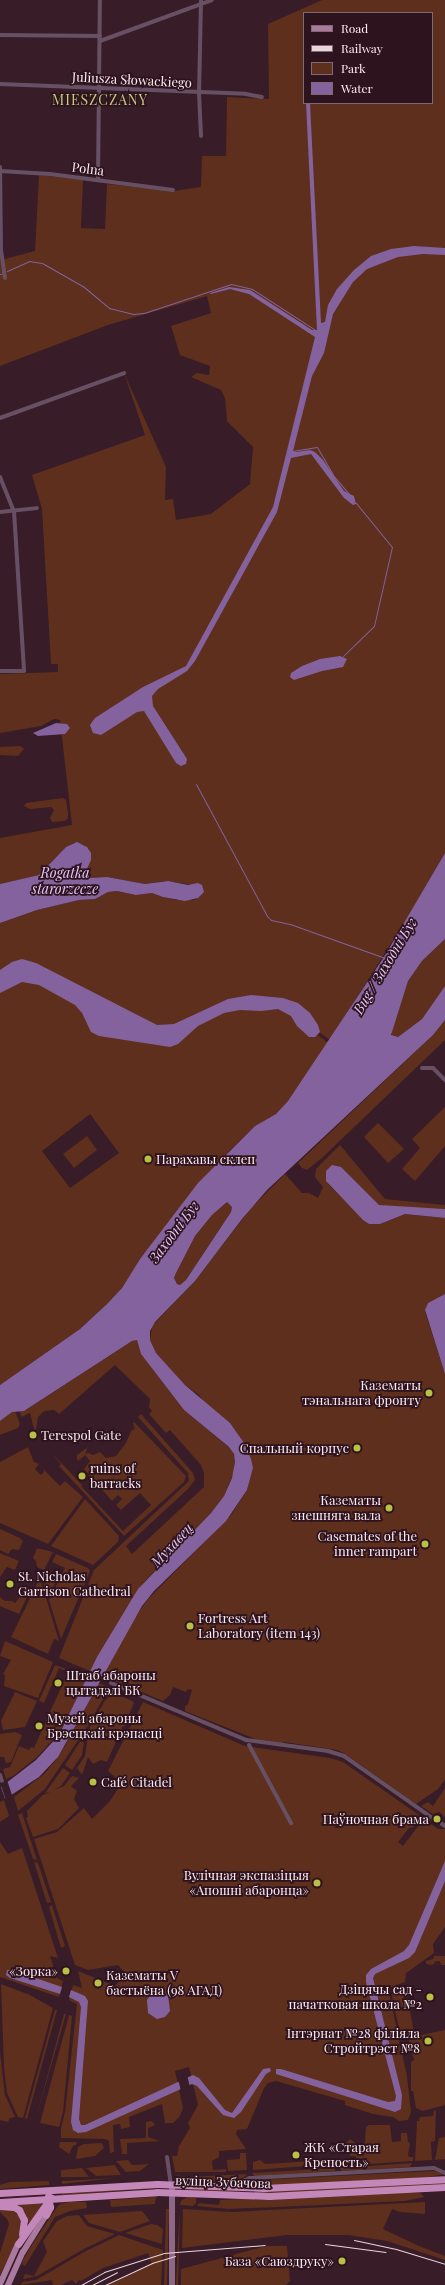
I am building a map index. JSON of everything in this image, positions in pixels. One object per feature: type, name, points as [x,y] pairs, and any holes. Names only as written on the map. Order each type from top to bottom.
[{"type":"highway","name":"вуліца Зубачова","points":[[0,2193],[67,2188],[171,2184],[226,2187],[293,2187],[445,2179]]},
{"type":"highway","name":"вуліца Зубачова","points":[[0,2202],[172,2192],[269,2196],[445,2187]]},
{"type":"highway","points":[[18,2244],[49,2198],[67,2188]]},
{"type":"highway","points":[[33,2190],[43,2192],[49,2198],[50,2207],[46,2215]]},
{"type":"highway","points":[[46,2215],[56,2203],[66,2198]]},
{"type":"highway","points":[[0,2206],[14,2207],[23,2215],[24,2227],[18,2244]]},
{"type":"main road","points":[[171,2184],[172,2285]]},
{"type":"main road","points":[[8,2285],[23,2252],[46,2215]]},
{"type":"main road","points":[[0,2284],[18,2244]]},
{"type":"street","points":[[98,180],[100,0]]},
{"type":"street","points":[[0,35],[100,38],[200,2],[212,0]]},
{"type":"street","points":[[200,2],[199,93],[201,136]]},
{"type":"street","name":"Juliusza Słowackiego","points":[[0,84],[246,94],[262,97]]},
{"type":"street","points":[[0,167],[1,250],[5,278]]},
{"type":"street","name":"Polna","points":[[0,171],[98,180],[173,190]]},
{"type":"street","points":[[0,418],[124,373]]},
{"type":"street","points":[[0,477],[14,511],[24,671],[0,671]]},
{"type":"street","points":[[0,512],[37,508]]},
{"type":"street","points":[[422,1068],[433,1068],[445,1080]]},
{"type":"street","points":[[111,1683],[246,1740],[328,1751],[344,1756],[431,1817]]},
{"type":"street","points":[[249,1745],[291,1823]]},
{"type":"street","points":[[0,1775],[2,1781]]},
{"type":"street","points":[[167,2157],[171,2184]]},
{"type":"street","name":"вуліца Зубачова","points":[[226,2187],[250,2178],[434,2168],[445,2173]]},
{"type":"green space","points":[[322,0],[445,0],[445,853],[409,915],[330,1040],[319,1032],[318,1035],[328,1043],[288,1101],[276,1114],[255,1126],[229,1151],[140,1259],[122,1288],[107,1304],[80,1329],[0,1385],[0,923],[37,910],[79,900],[95,899],[108,892],[117,891],[136,895],[152,893],[175,900],[194,900],[201,896],[192,885],[180,883],[165,881],[145,884],[107,877],[89,878],[85,873],[89,850],[84,845],[74,843],[66,847],[39,875],[0,884],[0,838],[72,825],[60,720],[54,719],[41,726],[0,733],[0,674],[58,672],[58,664],[51,664],[42,509],[32,475],[145,435],[124,373],[166,467],[165,500],[173,499],[176,520],[211,514],[250,484],[253,447],[227,421],[225,398],[221,390],[191,377],[197,373],[209,375],[210,366],[180,355],[171,326],[211,313],[207,296],[108,325],[0,366],[0,236],[1,260],[35,251],[39,175],[83,180],[81,228],[105,229],[107,184],[174,191],[201,187],[202,156],[226,156],[227,97],[269,99],[268,24]],"holes":[[[90,1114],[119,1153],[70,1188],[42,1151]]]},
{"type":"green space","points":[[21,746],[24,749],[18,756],[0,755],[0,747]]},
{"type":"green space","points":[[63,798],[66,800],[68,812],[68,818],[65,821],[52,822],[50,818],[54,810],[51,807],[30,809],[24,806],[26,803]]},
{"type":"green space","points":[[445,939],[445,986],[422,1019],[398,1037],[393,1037],[390,1031],[408,981],[422,961]]},
{"type":"green space","points":[[445,1020],[445,1040],[323,1157],[307,1170],[302,1168],[298,1163],[433,1035]]},
{"type":"green space","points":[[445,1107],[445,1146],[415,1181],[402,1169],[420,1148],[412,1139]]},
{"type":"green space","points":[[378,1123],[404,1149],[388,1163],[364,1137]]},
{"type":"green space","points":[[87,1136],[97,1150],[74,1168],[63,1154]]},
{"type":"green space","points":[[340,1145],[385,1199],[445,1205],[445,1209],[383,1207],[328,1184],[369,1224],[380,1224],[405,1214],[445,1218],[445,1294],[428,1303],[425,1312],[445,1374],[445,1780],[438,1789],[416,1804],[344,1753],[337,1750],[284,1742],[282,1745],[267,1742],[267,1740],[263,1742],[185,1711],[185,1706],[188,1704],[192,1690],[188,1689],[186,1692],[173,1687],[170,1695],[163,1701],[103,1676],[131,1623],[148,1599],[231,1515],[247,1490],[253,1468],[199,1395],[185,1385],[156,1353],[150,1340],[152,1326],[195,1281],[251,1208],[285,1174],[302,1193],[309,1193],[318,1198],[323,1187],[315,1177],[316,1169]]},
{"type":"green space","points":[[227,1202],[232,1207],[231,1212],[186,1280],[180,1285],[177,1284],[174,1278],[195,1236],[212,1215]]},
{"type":"green space","points":[[137,1340],[141,1354],[184,1410],[232,1450],[235,1458],[234,1472],[224,1496],[211,1513],[142,1584],[90,1671],[59,1658],[94,1570],[189,1481],[188,1473],[138,1417],[141,1414],[193,1473],[195,1480],[188,1489],[126,1546],[132,1554],[204,1487],[204,1473],[201,1465],[170,1430],[166,1433],[149,1414],[152,1411],[149,1407],[150,1399],[115,1365],[59,1414],[54,1410],[44,1411],[38,1417],[36,1429],[34,1429],[30,1413],[21,1417],[20,1411],[26,1410],[132,1341]]},
{"type":"green space","points":[[15,1411],[20,1424],[18,1428],[0,1435],[0,1421],[10,1412]]},
{"type":"green space","points":[[134,1422],[186,1476],[184,1482],[124,1536],[59,1466],[61,1464],[51,1452],[123,1531],[151,1505],[140,1493],[121,1510],[116,1505],[122,1499],[118,1495],[112,1501],[84,1469],[90,1461],[85,1455],[78,1461],[77,1455],[88,1447],[85,1454],[88,1453],[93,1455],[100,1452],[106,1458],[116,1456],[126,1443],[131,1431],[135,1429],[133,1424]]},
{"type":"green space","points":[[28,1447],[34,1462],[39,1464],[35,1469],[41,1475],[44,1472],[43,1469],[60,1486],[65,1481],[83,1497],[48,1544],[0,1523],[0,1462]]},
{"type":"green space","points":[[85,1499],[119,1536],[118,1542],[93,1565],[51,1546]]},
{"type":"green space","points":[[0,1529],[20,1538],[23,1541],[19,1550],[12,1549],[8,1554],[0,1550]]},
{"type":"green space","points":[[37,1548],[53,1552],[44,1570],[37,1567],[36,1561],[33,1558]]},
{"type":"green space","points":[[0,1553],[19,1561],[15,1570],[7,1567],[0,1577]]},
{"type":"green space","points":[[56,1554],[88,1568],[90,1571],[61,1639],[49,1600],[65,1568],[52,1562]]},
{"type":"green space","points":[[41,1575],[56,1581],[48,1598]]},
{"type":"green space","points":[[40,1578],[59,1641],[54,1639],[48,1654],[11,1637]]},
{"type":"green space","points":[[25,1591],[29,1593],[19,1614],[0,1606],[0,1597],[5,1601],[12,1601],[15,1603]]},
{"type":"green space","points":[[5,1641],[53,1662],[38,1698],[4,1686],[5,1675],[3,1674],[11,1660],[0,1656]]},
{"type":"green space","points":[[55,1665],[88,1676],[72,1711],[59,1733],[37,1757],[13,1776],[6,1779],[3,1769],[10,1767],[19,1746],[29,1750],[31,1747],[34,1748],[68,1672],[59,1668],[44,1703],[39,1701]]},
{"type":"green space","points":[[98,1683],[109,1687],[107,1697],[103,1699],[87,1727],[45,1789],[18,1811],[14,1797],[44,1774],[56,1760],[72,1734],[71,1728],[79,1721],[85,1706]]},
{"type":"green space","points":[[15,1692],[37,1701],[25,1727],[3,1730],[1,1721]]},
{"type":"green space","points":[[113,1692],[134,1702],[125,1726],[122,1727],[123,1731],[118,1737],[107,1762],[101,1760],[93,1764],[88,1757],[82,1775],[77,1768],[85,1756],[89,1729],[104,1702]]},
{"type":"green space","points":[[143,1702],[245,1746],[330,1758],[343,1762],[419,1815],[414,1827],[409,1828],[398,1842],[403,1846],[422,1821],[423,1816],[430,1818],[431,1824],[438,1829],[445,1829],[445,1927],[433,1944],[434,1953],[406,1973],[405,1982],[391,1987],[389,1993],[407,2076],[411,2112],[408,2120],[399,2121],[393,2117],[373,2114],[345,2105],[345,2101],[276,2081],[268,2083],[264,2088],[247,2129],[237,2130],[236,2134],[246,2149],[219,2151],[219,2157],[212,2161],[213,2170],[226,2169],[226,2172],[175,2172],[172,2156],[177,2156],[179,2146],[190,2128],[188,2123],[198,2105],[189,2067],[175,2071],[183,2108],[180,2116],[173,2123],[165,2123],[162,2104],[129,2117],[130,2127],[121,2129],[120,2124],[113,2125],[114,2152],[110,2153],[109,2141],[105,2139],[61,2138],[77,2004],[69,2000],[73,1985],[82,1988],[78,1971],[115,1986],[126,1974],[118,1965],[88,1970],[75,1965],[34,1839],[57,1832],[84,1808],[92,1819],[110,1801],[122,1783],[108,1771]]},
{"type":"green space","points":[[15,1732],[22,1735],[11,1762],[6,1763],[4,1757],[0,1757],[0,1734]]},
{"type":"green space","points":[[85,1734],[82,1755],[72,1770],[65,1765]]},
{"type":"green space","points":[[63,1768],[70,1773],[61,1786],[54,1790],[64,1786],[72,1776],[79,1778],[71,1786],[77,1791],[74,1799],[79,1808],[58,1829],[33,1837],[26,1818],[28,1817],[27,1811],[43,1795],[50,1792],[45,1793]]},
{"type":"green space","points":[[445,1788],[445,1817],[439,1812],[433,1814],[421,1806],[428,1802],[433,1806]]},
{"type":"green space","points":[[4,1800],[9,1816],[0,1822],[0,1802]]},
{"type":"green space","points":[[22,1813],[37,1860],[33,1859],[18,1815]]},
{"type":"green space","points":[[0,1842],[8,1854],[22,1848],[58,1958],[50,1956],[57,1978],[63,1981],[59,1997],[0,1977]]},
{"type":"green space","points":[[34,1862],[38,1863],[51,1902],[47,1903]]},
{"type":"green space","points":[[52,1905],[65,1946],[61,1948],[49,1907]]},
{"type":"green space","points":[[434,1956],[445,1956],[445,1965],[441,1965],[440,1961],[434,1962],[434,1964],[431,1965],[426,1964],[426,1961],[433,1959]]},
{"type":"green space","points":[[1,1984],[30,1995],[53,2008],[23,2118],[18,2117],[7,2093],[4,2068]]},
{"type":"green space","points":[[402,1986],[406,1988],[414,2033],[409,2037],[400,2032],[393,2002],[392,1993]]},
{"type":"green space","points":[[55,2010],[57,2010],[27,2119],[25,2118]]},
{"type":"green space","points":[[64,2014],[66,2014],[35,2122]]},
{"type":"green space","points":[[69,2015],[72,2016],[63,2112],[59,2127],[40,2123]]},
{"type":"green space","points":[[445,2030],[445,2105],[423,2111],[416,2108],[413,2091],[411,2091],[411,2062],[414,2060],[409,2041],[412,2037]]},
{"type":"green space","points":[[0,2052],[5,2095],[15,2117],[10,2118],[8,2122],[0,2120]]},
{"type":"green space","points":[[436,2110],[435,2141],[431,2142],[432,2160],[415,2161],[417,2121],[419,2121],[420,2117],[433,2116],[434,2111]]},
{"type":"green space","points":[[152,2121],[155,2125],[148,2128],[148,2137],[160,2141],[127,2143],[127,2154],[122,2154],[120,2139],[146,2138],[146,2122]]},
{"type":"green space","points":[[369,2125],[390,2125],[392,2142],[401,2141],[401,2133],[407,2133],[408,2142],[410,2144],[408,2154],[409,2157],[413,2157],[413,2161],[340,2166],[340,2163],[355,2162],[356,2156],[350,2156],[350,2151],[346,2150],[346,2143],[350,2139],[358,2145],[362,2155],[364,2155],[366,2127]]},
{"type":"green space","points":[[445,2137],[445,2159],[435,2160],[439,2138]]},
{"type":"green space","points":[[60,2142],[76,2142],[77,2144],[73,2146],[69,2154],[59,2147]]},
{"type":"green space","points":[[102,2143],[104,2148],[95,2156],[76,2159],[78,2147],[84,2144]]},
{"type":"green space","points":[[240,2153],[246,2153],[247,2170],[228,2171],[227,2160],[240,2159]]},
{"type":"green space","points":[[128,2160],[132,2165],[149,2164],[140,2171],[126,2172],[116,2161]]},
{"type":"green space","points":[[260,2160],[265,2164],[329,2160],[334,2164],[253,2170],[253,2162]]},
{"type":"green space","points":[[412,2163],[410,2167],[342,2171],[339,2168]]},
{"type":"green space","points":[[115,2165],[121,2175],[96,2176],[86,2168]]},
{"type":"green space","points":[[82,2168],[89,2177],[61,2177],[61,2170]]},
{"type":"green space","points":[[335,2168],[335,2171],[254,2176],[252,2173]]},
{"type":"green space","points":[[434,2171],[444,2174],[429,2177],[285,2185],[246,2183],[260,2180]]},
{"type":"green space","points":[[247,2174],[242,2179],[229,2182],[182,2178],[176,2175],[188,2177]]},
{"type":"green space","points":[[116,2178],[62,2184],[62,2181]]},
{"type":"green space","points":[[49,2181],[49,2185],[0,2189],[0,2185],[10,2182]]},
{"type":"green space","points":[[445,2182],[445,2184],[435,2185],[250,2194],[185,2190],[185,2188],[250,2192]]},
{"type":"green space","points":[[160,2188],[62,2195],[62,2193]]},
{"type":"green space","points":[[393,2192],[420,2193],[424,2197],[405,2201],[228,2209],[197,2206],[199,2203],[219,2205],[220,2200]]},
{"type":"green space","points":[[156,2197],[155,2204],[111,2207],[110,2200]]},
{"type":"green space","points":[[187,2197],[196,2198],[196,2203],[193,2206],[180,2205],[181,2201]]},
{"type":"green space","points":[[69,2202],[86,2202],[87,2208],[70,2211],[55,2217],[25,2266],[23,2265],[22,2262],[30,2248],[57,2207],[60,2204]]},
{"type":"green space","points":[[425,2202],[425,2214],[400,2212],[392,2209],[383,2229],[419,2246],[445,2256],[445,2260],[387,2241],[348,2235],[287,2235],[182,2248],[183,2209],[232,2212]]},
{"type":"green space","points":[[40,2203],[42,2205],[30,2223],[27,2222],[18,2207],[19,2204]]},
{"type":"green space","points":[[0,2208],[9,2209],[17,2213],[21,2219],[22,2231],[0,2275],[0,2253],[9,2224],[7,2219],[0,2212]]},
{"type":"green space","points":[[166,2209],[169,2209],[167,2285],[164,2285]]},
{"type":"green space","points":[[180,2210],[178,2285],[176,2285],[178,2239]]},
{"type":"green space","points":[[142,2211],[150,2221],[120,2232],[89,2223],[83,2215]]},
{"type":"green space","points":[[79,2215],[87,2226],[115,2234],[84,2249],[37,2276],[23,2279],[25,2274],[34,2276],[47,2252],[43,2241],[57,2221],[67,2216]]},
{"type":"green space","points":[[151,2224],[157,2225],[163,2229],[162,2244],[125,2233]]},
{"type":"green space","points":[[119,2235],[163,2250],[161,2285],[108,2285],[152,2264],[148,2253],[103,2268],[81,2281],[79,2280],[76,2284],[72,2280],[61,2285],[53,2285],[52,2280],[21,2285],[22,2282],[36,2280],[84,2252]]},
{"type":"green space","points":[[266,2246],[287,2246],[290,2281],[286,2285],[181,2285],[181,2269]]},
{"type":"water","points":[[306,104],[310,104],[321,323],[325,322],[328,305],[337,289],[354,270],[371,256],[391,249],[414,246],[445,248],[445,255],[423,254],[398,257],[367,269],[353,282],[333,314],[324,353],[312,376],[293,451],[310,450],[315,452],[323,460],[344,491],[354,496],[356,504],[353,505],[344,498],[311,454],[291,458],[277,512],[195,661],[187,671],[158,689],[152,696],[153,706],[187,759],[186,764],[181,766],[176,763],[144,711],[137,712],[101,735],[93,733],[90,725],[95,718],[143,687],[186,666],[273,507],[315,337],[249,294],[230,289],[210,293],[229,287],[250,290],[312,330],[317,330]]},
{"type":"water","points":[[340,656],[347,659],[343,667],[322,671],[294,680],[290,677],[291,673],[302,666],[320,659]]},
{"type":"water","points":[[56,723],[67,724],[70,728],[65,734],[38,736],[33,733]]},
{"type":"water","name":"Rogatka starorzecze","points":[[77,842],[87,847],[91,853],[91,860],[85,873],[89,878],[107,877],[145,884],[168,881],[188,885],[198,883],[202,885],[204,892],[198,898],[185,901],[163,897],[152,893],[136,895],[117,891],[108,892],[95,899],[79,900],[37,910],[0,923],[0,884],[39,875],[66,847]]},
{"type":"water","points":[[445,853],[445,939],[422,961],[408,981],[391,1035],[398,1037],[422,1019],[445,986],[445,1020],[433,1035],[267,1190],[242,1219],[195,1281],[155,1322],[150,1331],[150,1340],[156,1353],[185,1385],[230,1423],[244,1443],[253,1468],[247,1490],[226,1521],[154,1591],[142,1606],[58,1757],[39,1777],[5,1799],[1,1787],[36,1760],[59,1735],[97,1657],[138,1589],[211,1513],[224,1496],[232,1478],[235,1462],[234,1454],[229,1447],[184,1410],[141,1354],[137,1340],[132,1341],[24,1411],[12,1412],[0,1421],[0,1385],[80,1329],[122,1288],[140,1259],[198,1183],[255,1126],[276,1114],[288,1101],[384,957]],"holes":[[[227,1202],[232,1207],[231,1212],[186,1280],[180,1285],[177,1284],[174,1278],[195,1236],[212,1215]]]},
{"type":"water","points":[[22,959],[36,963],[157,1025],[174,1024],[228,999],[251,995],[283,998],[298,1003],[310,1013],[318,1025],[320,1032],[315,1037],[309,1037],[297,1026],[291,1016],[278,1009],[261,1011],[240,1010],[224,1013],[198,1026],[178,1044],[170,1047],[99,1036],[91,1032],[82,1013],[75,1005],[39,985],[22,982],[0,993],[0,970],[12,962]]},
{"type":"water","points":[[332,1165],[341,1167],[379,1205],[445,1209],[445,1218],[405,1214],[380,1224],[369,1224],[363,1220],[326,1181],[326,1171]]},
{"type":"water","points":[[445,1294],[445,1374],[425,1310],[428,1303]]},
{"type":"water","points":[[445,1861],[445,1881],[415,1952],[409,1958],[375,1974],[373,1978],[402,2095],[401,2109],[395,2112],[276,2074],[276,2069],[281,2069],[388,2102],[395,2101],[396,2096],[366,1982],[366,1975],[371,1969],[404,1951],[409,1945]]},
{"type":"water","points":[[7,1970],[12,1970],[62,1987],[60,1994],[10,1978],[6,1975]]},
{"type":"water","points":[[160,1989],[168,1995],[170,2011],[165,2017],[157,2019],[148,2013],[147,2000],[152,1992]]},
{"type":"water","points":[[71,1990],[85,1996],[88,2001],[79,2119],[81,2125],[85,2125],[193,2075],[199,2078],[225,2110],[232,2113],[263,2069],[270,2068],[271,2071],[266,2074],[241,2112],[234,2118],[223,2115],[197,2086],[192,2084],[86,2132],[78,2133],[73,2130],[71,2122],[81,2007],[79,2002],[69,1997]]},
{"type":"pier","points":[[88,1670],[104,1677],[101,1682],[86,1676]]},
{"type":"pier","points":[[7,1780],[13,1798],[6,1801],[1,1785]]},
{"type":"pier","points":[[187,2075],[190,2087],[181,2091],[178,2079]]},
{"type":"waterway","points":[[7,271],[29,261],[42,263],[84,287],[109,308],[133,314],[144,313],[231,284],[252,289],[317,331]]},
{"type":"waterway","points":[[292,451],[317,447],[333,475],[349,494]]},
{"type":"waterway","points":[[343,656],[374,626],[392,547],[356,503]]},
{"type":"waterway","name":"Bug / Заходні Буг","points":[[196,784],[267,916],[271,920],[290,924],[385,958]]},
{"type":"tunnel","points":[[431,1817],[442,1824]]},
{"type":"railway","points":[[354,2240],[396,2249],[445,2264]]},
{"type":"railway","points":[[325,2244],[385,2252]]},
{"type":"railway","points":[[81,2285],[104,2272],[164,2253],[265,2245]]},
{"type":"railway","points":[[105,2285],[152,2263],[175,2256]]},
{"type":"railway","points":[[92,2285],[117,2272]]},
{"type":"place","name":"Парахавы склеп","points":[[148,1159]]},
{"type":"place","name":"Казематы тэнальнага фронту","points":[[429,1393]]},
{"type":"place","name":"Terespol Gate","points":[[33,1435]]},
{"type":"place","name":"Спальный корпус","points":[[357,1448]]},
{"type":"place","name":"ruins of barracks","points":[[82,1476]]},
{"type":"place","name":"Казематы знешняга вала","points":[[389,1508]]},
{"type":"place","name":"Casemates of the inner rampart","points":[[425,1544]]},
{"type":"place","name":"St. Nicholas Garrison Cathedral","points":[[10,1584]]},
{"type":"place","name":"Fortress Art Laboratory (item 143)","points":[[190,1626]]},
{"type":"place","name":"Штаб абароны цытадэлі БК","points":[[58,1683]]},
{"type":"place","name":"Музей абароны Брэсцкай крэпасці","points":[[39,1726]]},
{"type":"place","name":"Café Citadel","points":[[93,1782]]},
{"type":"place","name":"Паўночная брама","points":[[437,1819]]},
{"type":"place","name":"Вулічная экспазіцыя «Апошні абаронца»","points":[[317,1883]]},
{"type":"place","name":"«Зорка»","points":[[66,1971]]},
{"type":"place","name":"Казематы V бастыёна (98 АГАД)","points":[[98,1983]]},
{"type":"place","name":"Дзіцячы сад - пачатковая школа №2","points":[[430,1997]]},
{"type":"place","name":"Інтэрнат №28 фiлiяла Стройтрэст №8","points":[[428,2041]]},
{"type":"place","name":"ЖК «Старая Крепость»","points":[[296,2155]]},
{"type":"place","name":"База «Саюздруку»","points":[[342,2261]]},
{"type":"district","name":"MIESZCZANY","points":[[100,100]]},
{"type":"water label","name":"Заходні Буг","points":[[174,1232]]},
{"type":"water label","name":"Мухавец","points":[[172,1545]]}]
